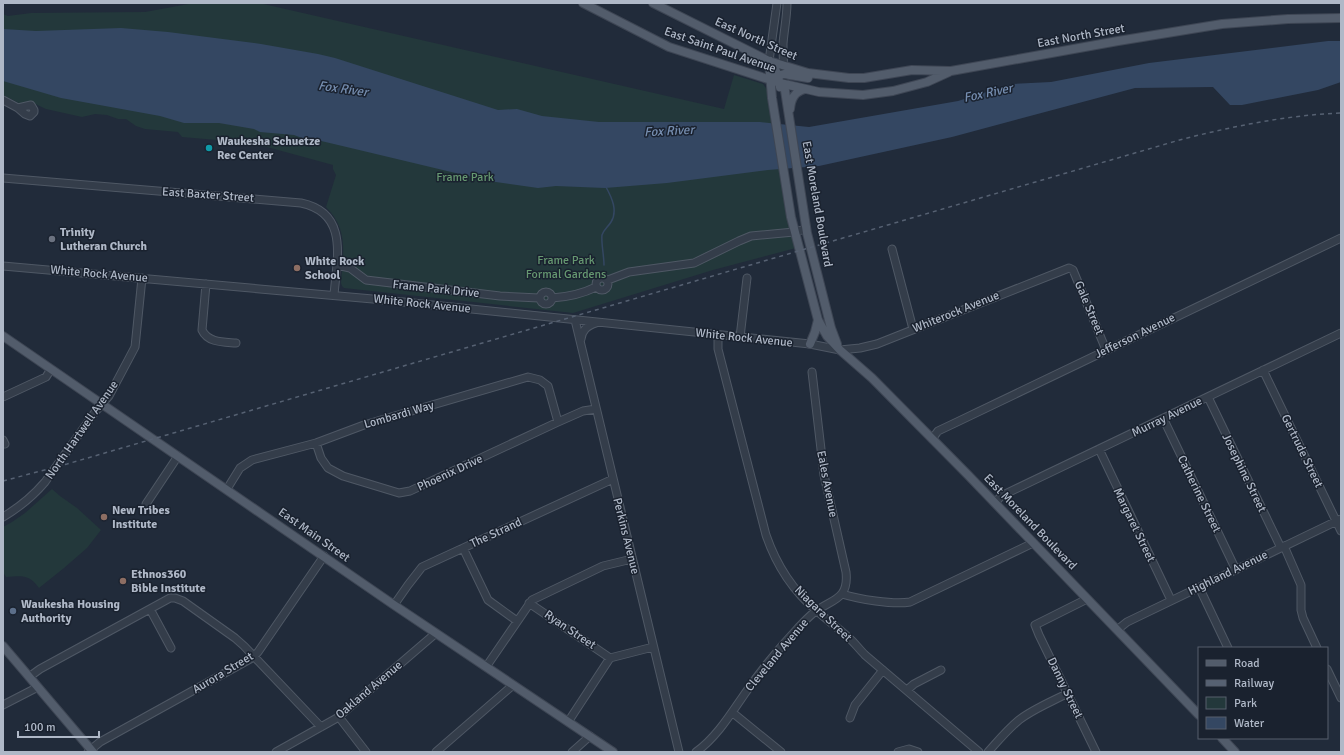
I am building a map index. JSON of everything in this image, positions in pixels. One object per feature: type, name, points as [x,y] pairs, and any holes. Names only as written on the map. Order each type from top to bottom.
[{"type":"main road","name":"East Saint Paul Avenue","points":[[584,3],[669,46],[770,80]]},
{"type":"main road","name":"East North Street","points":[[653,3],[783,66],[808,73],[843,78],[864,78],[912,70],[951,71],[1215,25],[1288,19],[1341,18]]},
{"type":"main road","points":[[769,60],[770,80],[783,118]]},
{"type":"main road","points":[[769,60],[781,79]]},
{"type":"main road","name":"East North Street","points":[[781,79],[806,89],[829,93],[863,95],[916,86],[951,71]]},
{"type":"main road","points":[[770,80],[781,79],[838,83],[862,82],[879,76]]},
{"type":"main road","name":"East Moreland Boulevard","points":[[781,79],[783,118],[791,171],[794,232],[818,320],[827,336],[840,350],[872,378],[995,503],[1198,714]]},
{"type":"main road","points":[[783,118],[794,94],[806,89]]},
{"type":"main road","name":"East Moreland Boulevard","points":[[783,118],[791,171],[801,196],[806,229],[831,328],[840,350]]},
{"type":"main road","points":[[808,283],[819,280]]},
{"type":"main road","points":[[810,344],[818,320]]},
{"type":"main road","name":"East Main Street","points":[[3,336],[394,605],[613,752]]},
{"type":"main road","points":[[3,646],[90,751]]},
{"type":"main road","points":[[1223,739],[1235,752]]},
{"type":"street","points":[[769,60],[777,3]]},
{"type":"street","points":[[781,79],[787,3]]},
{"type":"street","points":[[3,100],[18,108]]},
{"type":"street","name":"East Baxter Street","points":[[3,178],[301,203],[310,205],[325,214],[335,229],[338,244],[334,295]]},
{"type":"street","name":"Frame Park Drive","points":[[337,265],[350,268],[366,280],[500,296],[539,298],[540,301],[545,304],[549,303],[552,298],[562,298],[578,294],[596,287],[596,282],[600,278],[606,278],[608,280],[629,272],[694,263],[751,236],[794,232],[806,229]]},
{"type":"street","name":"Jefferson Avenue","points":[[932,439],[938,432],[951,425],[1341,238]]},
{"type":"street","points":[[892,249],[913,329]]},
{"type":"street","name":"White Rock Avenue","points":[[3,266],[334,295],[810,344],[840,350]]},
{"type":"street","name":"Gale Street","points":[[1069,268],[1073,270],[1106,350]]},
{"type":"street","name":"Whiterock Avenue","points":[[840,350],[860,348],[877,344],[1069,268]]},
{"type":"street","name":"North Hartwell Avenue","points":[[3,517],[21,506],[37,492],[95,412],[109,396],[135,347],[142,278]]},
{"type":"street","points":[[740,337],[747,278]]},
{"type":"street","points":[[206,284],[202,330],[204,335],[214,340],[236,343]]},
{"type":"street","name":"Perkins Avenue","points":[[575,320],[679,752]]},
{"type":"street","points":[[582,351],[582,332],[587,327],[599,322]]},
{"type":"street","name":"Murray Avenue","points":[[995,503],[1001,496],[1341,333]]},
{"type":"street","name":"Niagara Street","points":[[718,335],[718,349],[733,410],[771,549],[779,566],[791,583],[816,611],[848,637],[883,670],[979,752]]},
{"type":"street","points":[[3,398],[46,376],[51,369]]},
{"type":"street","name":"Gertrude Street","points":[[1263,370],[1339,520],[1341,531]]},
{"type":"street","name":"Eales Avenue","points":[[812,372],[825,482],[846,572],[846,587],[842,594]]},
{"type":"street","name":"Lombardi Way","points":[[226,489],[240,468],[252,460],[316,442],[364,425],[528,377],[540,380],[548,386],[558,422]]},
{"type":"street","name":"Josephine Street","points":[[1208,397],[1301,585],[1301,610],[1303,618],[1317,647]]},
{"type":"street","name":"Phoenix Drive","points":[[316,442],[321,458],[328,468],[343,476],[399,493],[410,492],[558,422],[583,411],[596,409]]},
{"type":"street","name":"Catherine Street","points":[[1163,418],[1236,570]]},
{"type":"street","name":"Margaret Street","points":[[1099,449],[1171,600]]},
{"type":"street","points":[[146,504],[178,456]]},
{"type":"street","name":"The Strand","points":[[394,605],[422,567],[613,479]]},
{"type":"street","name":"Highland Avenue","points":[[1117,630],[1127,622],[1171,600],[1339,520]]},
{"type":"street","points":[[842,594],[855,598],[910,602],[1033,543]]},
{"type":"street","points":[[463,548],[488,600],[517,620]]},
{"type":"street","name":"Aurora Street","points":[[90,751],[100,742],[253,656],[324,556]]},
{"type":"street","points":[[486,667],[532,600],[603,566],[632,559]]},
{"type":"street","points":[[1199,587],[1228,647]]},
{"type":"street","name":"Cleveland Avenue","points":[[696,752],[712,737],[732,713],[777,652],[816,611],[842,594]]},
{"type":"street","points":[[29,677],[40,669],[170,598],[178,599],[235,638],[321,727]]},
{"type":"street","name":"Danny Street","points":[[1087,599],[1035,625],[1096,752]]},
{"type":"street","name":"Ryan Street","points":[[529,603],[610,658]]},
{"type":"street","points":[[150,609],[171,648]]},
{"type":"street","name":"Oakland Avenue","points":[[276,752],[339,716],[436,633]]},
{"type":"street","points":[[568,722],[610,658],[654,647]]},
{"type":"street","points":[[850,718],[855,704],[883,670]]},
{"type":"street","points":[[907,690],[914,684],[941,670]]},
{"type":"street","points":[[1328,671],[1341,698]]},
{"type":"street","points":[[436,752],[513,685]]},
{"type":"street","points":[[3,705],[38,687]]},
{"type":"street","points":[[988,752],[1020,719],[1068,693]]},
{"type":"street","points":[[732,713],[781,752]]},
{"type":"street","points":[[339,716],[366,752]]},
{"type":"street","points":[[572,752],[590,736]]},
{"type":"street","points":[[898,752],[909,749],[918,752]]},
{"type":"green space","name":"Frame Park","points":[[194,3],[259,3],[724,109],[734,75],[763,84],[768,91],[796,248],[713,270],[573,313],[344,288],[341,283],[343,242],[341,233],[338,224],[326,207],[336,175],[333,165],[267,147],[229,141],[182,137],[178,132],[145,129],[136,126],[126,119],[118,119],[107,115],[95,114],[82,117],[46,109],[31,102],[21,104],[3,95],[3,14],[8,16],[31,13],[145,12]]},
{"type":"green space","points":[[52,489],[77,508],[101,530],[87,548],[39,588],[32,580],[28,578],[21,576],[6,577],[3,572],[3,527],[25,513]]},
{"type":"water","name":"Fox River","points":[[121,28],[168,32],[261,44],[335,58],[498,110],[517,109],[542,116],[599,122],[760,122],[809,127],[958,101],[1012,84],[1051,82],[1149,63],[1328,41],[1341,41],[1341,82],[1318,90],[1242,105],[1230,105],[1213,87],[1135,88],[952,137],[819,166],[768,170],[667,183],[605,188],[556,186],[538,188],[489,181],[294,135],[260,132],[254,129],[219,123],[184,123],[160,116],[61,98],[3,81],[3,29],[36,31]]},
{"type":"waterway","points":[[604,265],[602,235],[611,222],[614,213],[612,200],[606,187]]},
{"type":"railway","points":[[3,481],[67,464],[1183,139],[1261,122],[1301,116],[1341,113]]},
{"type":"place","name":"Waukesha Schuetze Rec Center","points":[[209,148]]},
{"type":"place","name":"Trinity Lutheran Church","points":[[52,239]]},
{"type":"place","name":"White Rock School","points":[[297,268]]},
{"type":"place","name":"New Tribes Institute","points":[[104,517]]},
{"type":"place","name":"Ethnos360 Bible Institute","points":[[123,581]]},
{"type":"place","name":"Waukesha Housing Authority","points":[[13,611]]},
{"type":"park label","name":"Frame Park Formal Gardens","points":[[566,267]]}]
